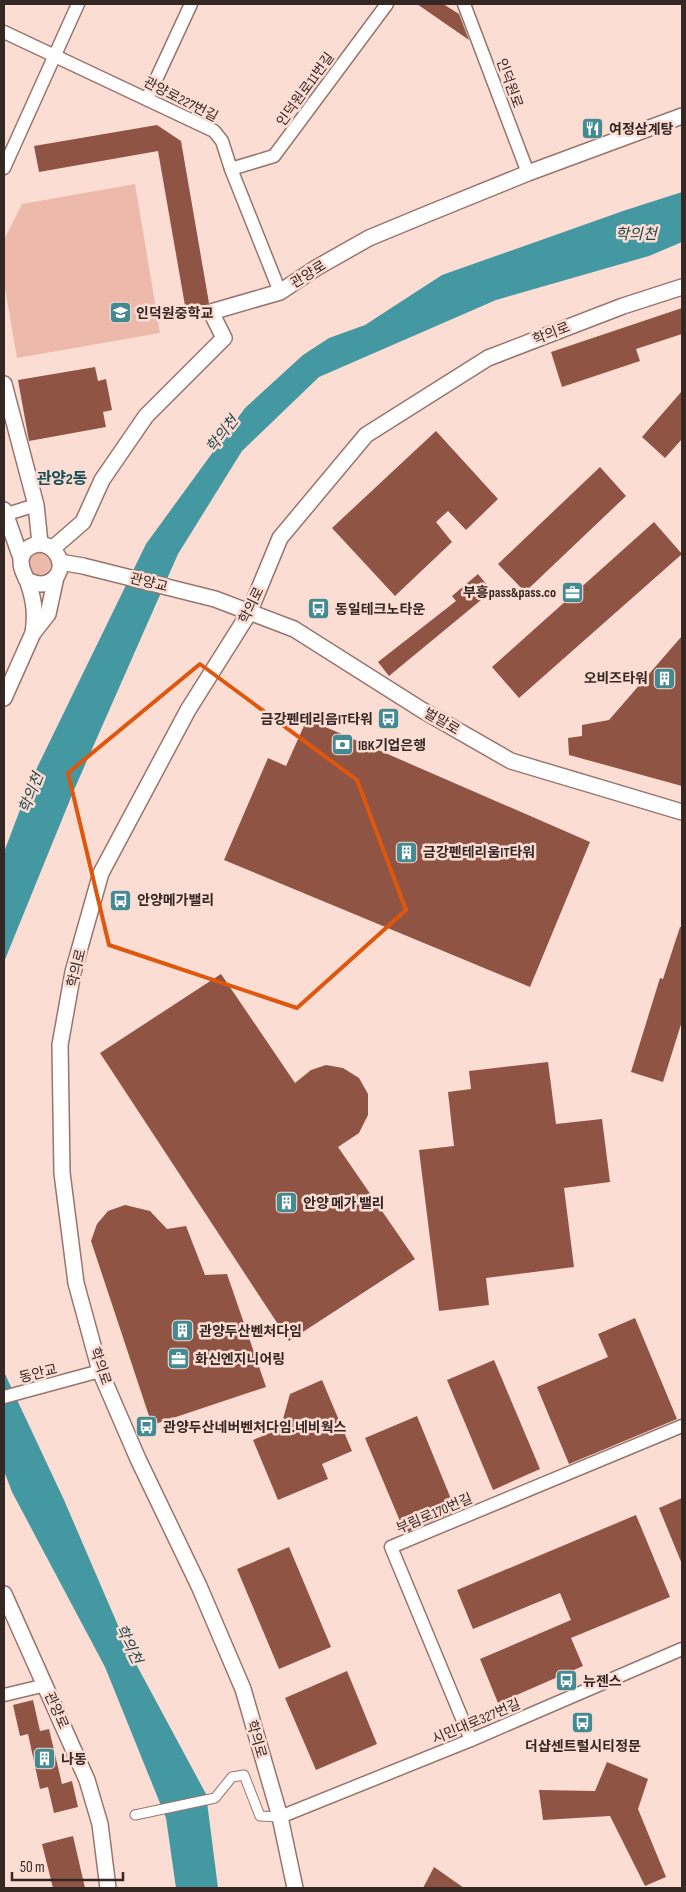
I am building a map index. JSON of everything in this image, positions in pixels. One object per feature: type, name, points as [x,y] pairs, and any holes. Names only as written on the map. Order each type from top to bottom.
[{"type":"street","points":[[4,168],[78,4]]},
{"type":"street","points":[[147,99],[191,4]]},
{"type":"street","name":"인덕원로11번길","points":[[231,170],[274,156],[387,4]]},
{"type":"street","name":"인덕원로","points":[[469,4],[528,173]]},
{"type":"street","name":"관양로227번길","points":[[4,32],[214,131],[222,141],[231,170],[280,292]]},
{"type":"street","name":"관양로","points":[[47,546],[83,522],[102,480],[146,416],[224,338],[211,312],[280,292],[316,268],[369,238],[528,173],[682,116]]},
{"type":"street","name":"학의로","points":[[296,1888],[280,1816],[243,1689],[200,1586],[138,1460],[100,1371],[76,1283],[62,1173],[60,1045],[72,980],[101,873],[188,710],[249,613],[280,538],[366,435],[488,358],[596,316],[682,287]]},
{"type":"street","points":[[4,384],[47,546]]},
{"type":"street","points":[[33,633],[36,613],[26,579],[21,569],[21,558],[4,514],[36,505]]},
{"type":"street","points":[[4,698],[33,633],[48,614],[58,569],[58,554],[47,546],[32,546],[25,551],[21,558]]},
{"type":"street","name":"관양교","points":[[58,569],[83,566],[215,599]]},
{"type":"street","points":[[26,579],[42,584],[50,582],[58,569]]},
{"type":"street","name":"벌말로","points":[[215,599],[294,630],[422,710],[511,761],[682,812]]},
{"type":"street","name":"동안교","points":[[4,1397],[80,1378],[100,1371]]},
{"type":"street","name":"부림로170번길","points":[[471,1740],[391,1547],[682,1426]]},
{"type":"street","name":"관양로","points":[[4,1594],[87,1780],[100,1824],[108,1888]]},
{"type":"street","name":"시민대로327번길","points":[[280,1816],[471,1740],[682,1650]]},
{"type":"street","points":[[4,1694],[46,1685]]},
{"type":"street","points":[[140,1814],[215,1798],[232,1778],[244,1776],[260,1816],[280,1816]]},
{"type":"highlighted area","points":[[200,664],[357,780],[406,910],[297,1008],[109,945],[68,773]]},
{"type":"shaded area","points":[[135,184],[160,333],[17,358],[4,282],[4,240],[22,204]]},
{"type":"shaded area","points":[[40,553],[48,556],[51,564],[48,572],[40,575],[32,572],[29,564],[32,556]]},
{"type":"water","name":"학의천","points":[[682,192],[682,242],[649,256],[496,300],[319,377],[242,451],[178,554],[74,790],[4,962],[4,852],[32,778],[146,544],[245,408],[303,355],[329,338],[365,325],[442,275]]},
{"type":"water","name":"학의천","points":[[4,1372],[64,1500],[129,1651],[206,1794],[218,1888],[176,1888],[166,1818],[105,1667],[12,1492],[4,1471]]},
{"type":"building","points":[[417,4],[443,4],[459,14],[469,40]]},
{"type":"building","name":"인덕원중학교","points":[[157,125],[181,141],[209,303],[204,306],[202,314],[187,317],[158,151],[39,172],[34,146]]},
{"type":"building","points":[[682,308],[682,334],[636,349],[640,361],[562,387],[551,352]]},
{"type":"building","points":[[95,367],[98,381],[106,379],[112,410],[103,412],[106,427],[29,441],[18,380]]},
{"type":"building","points":[[682,391],[682,439],[665,458],[642,437]]},
{"type":"building","points":[[436,431],[498,499],[466,530],[448,511],[436,522],[452,542],[395,596],[332,528]]},
{"type":"building","points":[[600,467],[626,496],[525,592],[498,564]]},
{"type":"building","points":[[654,522],[682,554],[519,698],[492,667]]},
{"type":"building","points":[[478,574],[492,591],[389,676],[378,662],[456,601],[452,596]]},
{"type":"building","name":"오비즈타워","points":[[682,636],[682,786],[569,755],[568,738],[582,736],[582,725],[609,720]]},
{"type":"building","name":"금강펜테리움IT타워","points":[[307,719],[590,842],[530,987],[224,860],[268,758],[286,766]]},
{"type":"building","points":[[680,927],[682,927],[682,1021],[663,1082],[631,1072],[660,978],[663,979]]},
{"type":"building","name":"안양 메가 밸리","points":[[221,974],[295,1083],[311,1070],[326,1065],[343,1068],[359,1078],[368,1094],[368,1115],[359,1133],[338,1147],[415,1259],[289,1341],[100,1053]]},
{"type":"building","points":[[548,1062],[556,1124],[602,1119],[610,1182],[564,1188],[574,1267],[486,1278],[489,1305],[439,1311],[419,1150],[454,1146],[448,1092],[471,1089],[469,1071]]},
{"type":"building","name":"관양두산벤처다임","points":[[125,1205],[150,1211],[167,1229],[186,1226],[205,1275],[227,1274],[266,1387],[152,1425],[91,1241],[97,1224],[108,1211]]},
{"type":"building","points":[[635,1318],[677,1419],[569,1464],[537,1387],[608,1357],[598,1334]]},
{"type":"building","points":[[494,1360],[540,1469],[493,1490],[447,1380]]},
{"type":"building","points":[[322,1380],[352,1451],[322,1464],[328,1479],[278,1500],[253,1440],[281,1430],[286,1426],[283,1419],[290,1394]]},
{"type":"building","points":[[417,1416],[456,1511],[405,1533],[365,1438]]},
{"type":"building","points":[[682,1498],[682,1564],[659,1508]]},
{"type":"building","points":[[636,1515],[670,1597],[571,1638],[583,1666],[498,1703],[480,1659],[571,1620],[560,1593],[473,1629],[457,1590]]},
{"type":"building","points":[[289,1547],[331,1647],[279,1669],[237,1569]]},
{"type":"building","points":[[347,1671],[377,1744],[316,1770],[285,1698]]},
{"type":"building","name":"나동","points":[[33,1700],[40,1731],[49,1729],[62,1784],[72,1781],[78,1807],[54,1813],[48,1787],[40,1789],[28,1734],[20,1736],[13,1705]]},
{"type":"building","points":[[607,1762],[648,1779],[638,1809],[666,1877],[645,1886],[610,1816],[543,1820],[539,1790],[595,1791]]},
{"type":"building","points":[[73,1836],[85,1888],[53,1888],[42,1844]]},
{"type":"building","points":[[434,1867],[464,1888],[423,1888]]},
{"type":"place","name":"여정삼계탕","points":[[593,129]]},
{"type":"place","name":"인덕원중학교","points":[[120,313]]},
{"type":"place","name":"부흥pass&pass.co","points":[[572,592]]},
{"type":"place","name":"동일테크노타운","points":[[319,609]]},
{"type":"place","name":"오비즈타워","points":[[664,678]]},
{"type":"place","name":"금강펜테리음IT타워","points":[[389,719]]},
{"type":"place","name":"IBK기업은행","points":[[342,745]]},
{"type":"place","name":"금강펜테리움IT타워","points":[[407,852]]},
{"type":"place","name":"안양메가밸리","points":[[121,900]]},
{"type":"place","name":"안양 메가 밸리","points":[[287,1203]]},
{"type":"place","name":"관양두산벤처다임","points":[[183,1331]]},
{"type":"place","name":"화신엔지니어링","points":[[179,1359]]},
{"type":"place","name":"관양두산네버벤처다임.네비웍스","points":[[147,1427]]},
{"type":"place","name":"뉴젠스","points":[[567,1681]]},
{"type":"place","name":"더샵센트럴시티정문","points":[[583,1723]]},
{"type":"place","name":"나동","points":[[45,1759]]},
{"type":"district","name":"관양2동","points":[[62,478]]}]
